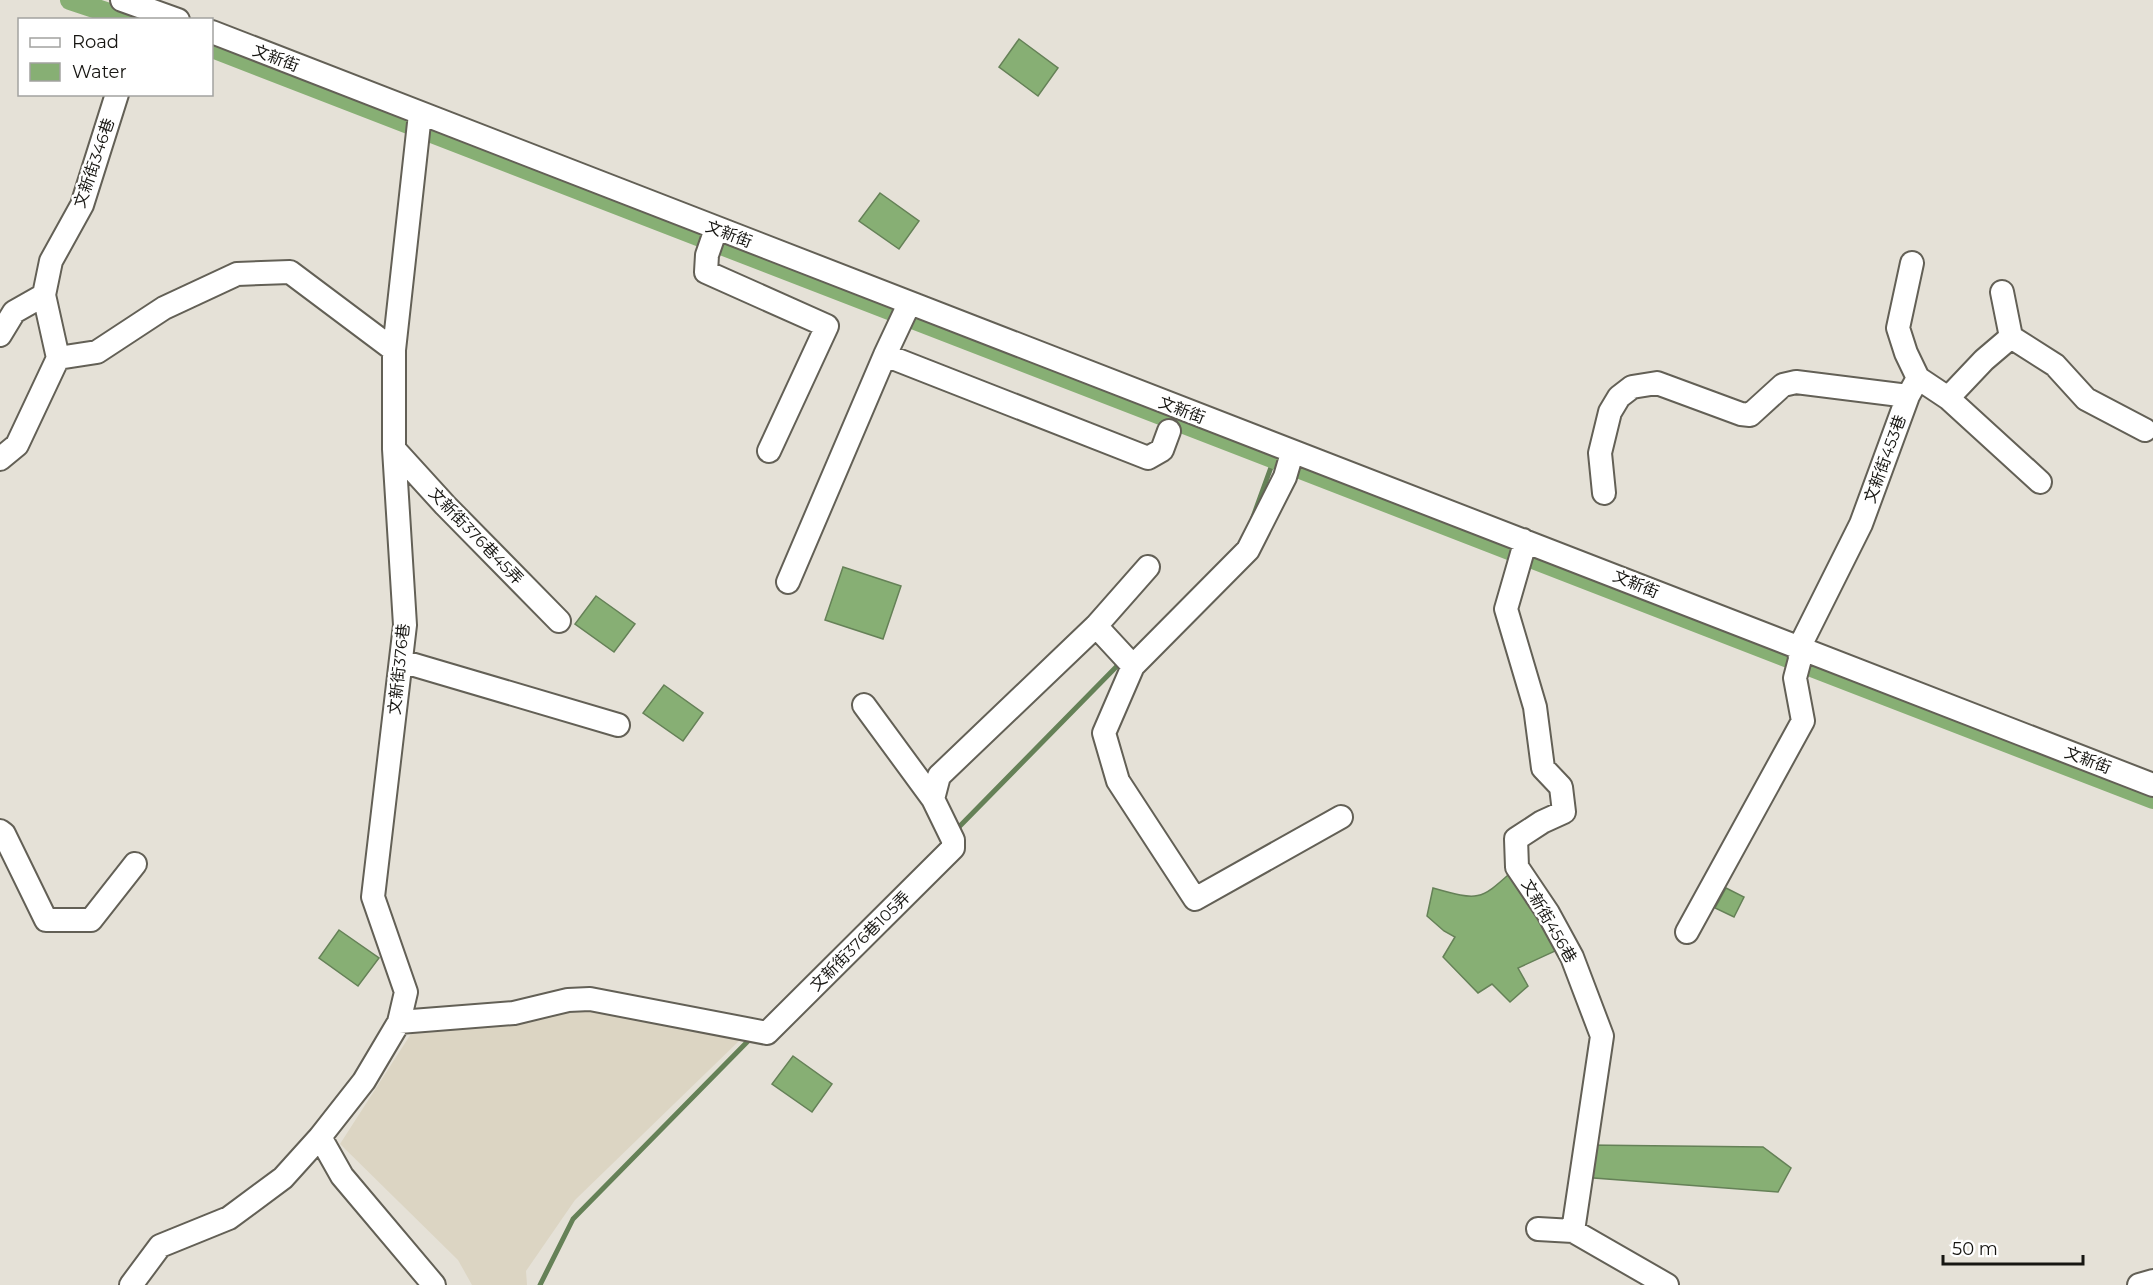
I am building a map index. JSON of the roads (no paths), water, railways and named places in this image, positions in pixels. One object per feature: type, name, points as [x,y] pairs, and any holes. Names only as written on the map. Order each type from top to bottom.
[{"type":"street","points":[[138,8],[171,18]]},
{"type":"street","name":"文新街","points":[[213,33],[420,114],[713,240],[1289,465],[1523,545],[1798,662],[2153,785]]},
{"type":"street","name":"文新街346巷","points":[[58,358],[44,295],[51,261],[82,205],[116,96]]},
{"type":"street","name":"文新街376巷","points":[[130,1285],[160,1246],[229,1218],[283,1178],[320,1137],[364,1081],[399,1022],[406,992],[373,897],[405,625],[394,449],[394,350],[420,114]]},
{"type":"street","points":[[713,240],[706,273],[827,326],[769,451]]},
{"type":"street","points":[[1912,263],[1898,328],[1913,387]]},
{"type":"street","points":[[0,459],[16,445],[58,358],[97,352],[164,308],[237,274],[290,272],[394,350]]},
{"type":"street","points":[[2002,292],[2011,338],[2055,365],[2086,399],[2145,430]]},
{"type":"street","points":[[0,335],[14,312],[44,295]]},
{"type":"street","points":[[788,582],[903,315]]},
{"type":"street","points":[[1948,398],[1984,360],[2011,338]]},
{"type":"street","points":[[885,355],[1148,458],[1162,450],[1169,431]]},
{"type":"street","points":[[1604,493],[1600,453],[1610,412],[1619,397],[1632,387],[1657,383],[1741,414],[1750,415],[1782,384],[1796,382],[1913,387],[1948,398],[2040,482]]},
{"type":"street","name":"文新街453巷","points":[[1798,662],[1861,524],[1913,387]]},
{"type":"street","name":"文新街376巷45弄","points":[[394,449],[445,505],[559,621]]},
{"type":"street","points":[[1289,465],[1248,550],[1128,661],[1104,733],[1118,781],[1195,899],[1341,817]]},
{"type":"street","name":"文新街456巷","points":[[1523,545],[1506,609],[1535,706],[1543,768],[1562,787],[1564,812],[1542,822],[1516,839],[1517,867],[1548,913],[1572,957],[1602,1036],[1573,1231]]},
{"type":"street","points":[[933,799],[939,776],[1096,626],[1148,567]]},
{"type":"street","points":[[1096,626],[1128,661]]},
{"type":"street","points":[[401,661],[618,725]]},
{"type":"street","points":[[1687,932],[1803,722],[1798,662]]},
{"type":"street","name":"文新街376巷105弄","points":[[399,1022],[513,1013],[568,1000],[590,999],[767,1034],[953,848],[951,834],[933,799],[864,705]]},
{"type":"street","points":[[0,831],[4,834],[46,920],[91,920],[135,864]]},
{"type":"street","points":[[320,1137],[342,1176],[434,1285]]},
{"type":"street","points":[[1538,1229],[1573,1231],[1667,1285]]},
{"type":"street","points":[[2139,1285],[2153,1281]]},
{"type":"water","points":[[1019,39],[1058,68],[1038,96],[999,67]]},
{"type":"water","points":[[880,193],[919,221],[899,249],[859,221]]},
{"type":"water","points":[[843,567],[901,586],[883,639],[825,620]]},
{"type":"water","points":[[596,596],[635,624],[614,652],[575,624]]},
{"type":"water","points":[[664,685],[703,713],[683,741],[643,713]]},
{"type":"water","points":[[1517,867],[1566,946],[1518,968],[1528,986],[1510,1002],[1492,984],[1478,993],[1443,957],[1455,937],[1444,931],[1427,916],[1433,888],[1462,895],[1480,895],[1495,886]]},
{"type":"water","points":[[1726,888],[1744,897],[1734,917],[1715,908]]},
{"type":"water","points":[[339,930],[379,958],[358,986],[319,958]]},
{"type":"water","points":[[793,1056],[832,1084],[812,1112],[772,1084]]},
{"type":"water","points":[[1586,1145],[1763,1147],[1791,1168],[1778,1192],[1581,1177]]},
{"type":"waterway","points":[[70,0],[124,18]]},
{"type":"waterway","points":[[213,48],[2153,799]]},
{"type":"waterway","points":[[1253,517],[1274,459]]},
{"type":"waterway","points":[[955,831],[1121,662]]},
{"type":"waterway","points":[[540,1285],[573,1219],[753,1036]]}]
